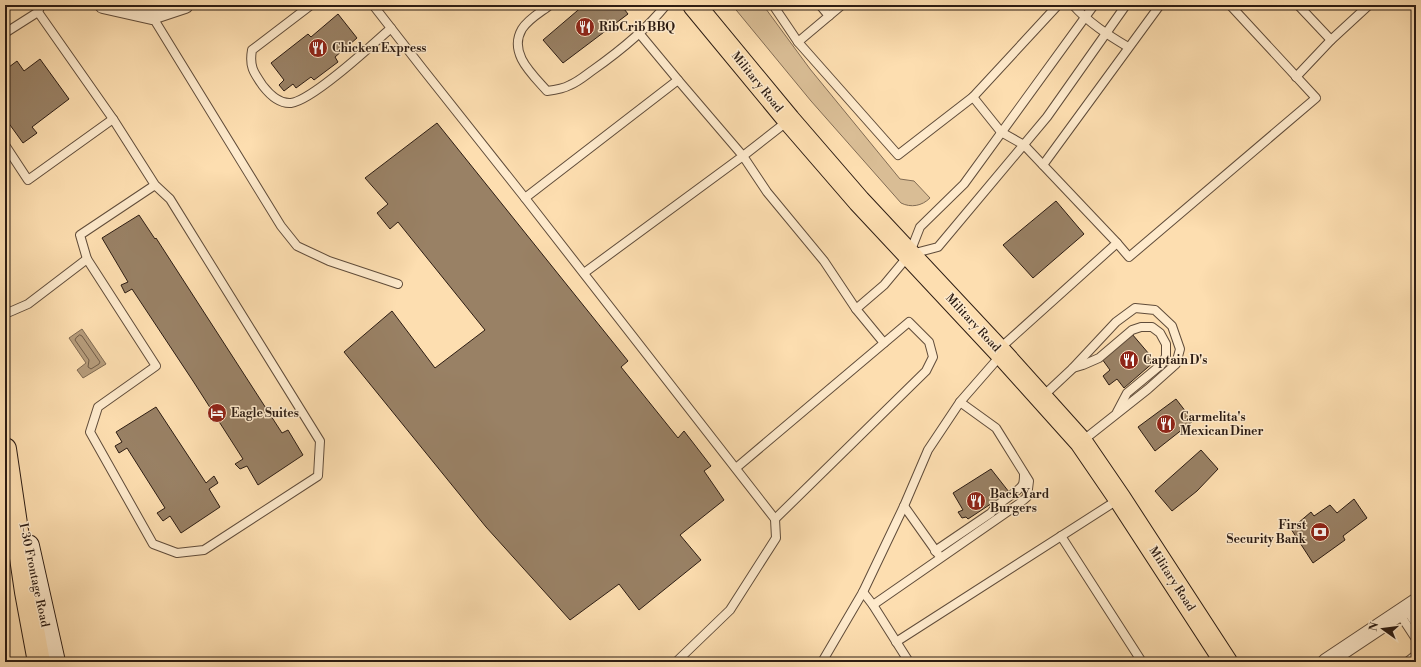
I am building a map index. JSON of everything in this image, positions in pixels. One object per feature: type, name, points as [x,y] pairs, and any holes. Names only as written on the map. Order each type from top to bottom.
[{"type":"main road","name":"Military Road","points":[[694,5],[788,120],[859,201],[1000,352],[1081,442],[1226,662]]},
{"type":"main road","name":"I-30 Frontage Road","points":[[5,441],[54,662]]},
{"type":"main road","points":[[5,449],[38,662]]},
{"type":"street","points":[[103,5],[152,16],[185,5]]},
{"type":"street","points":[[1326,662],[1407,608]]},
{"type":"lane","points":[[310,5],[252,50],[250,61],[254,72],[268,92],[276,100],[292,103],[307,97],[370,47],[391,28]]},
{"type":"lane","points":[[373,5],[526,198],[776,519],[776,538],[730,610],[676,662]]},
{"type":"lane","points":[[550,5],[530,20],[522,29],[518,39],[518,52],[530,72],[546,90],[557,90],[571,85],[625,46],[658,15],[666,5]]},
{"type":"lane","points":[[773,5],[798,42],[898,155],[973,97],[1058,5]]},
{"type":"lane","points":[[820,5],[829,16]]},
{"type":"lane","points":[[798,42],[842,5]]},
{"type":"lane","points":[[1072,5],[1085,18],[1106,34],[1128,47]]},
{"type":"lane","points":[[856,309],[884,285],[909,255],[920,227],[964,184],[1094,5]]},
{"type":"lane","points":[[909,255],[938,247],[1047,117],[1126,5]]},
{"type":"lane","points":[[1043,165],[1160,5]]},
{"type":"lane","points":[[973,97],[1001,132],[1024,145],[1129,257],[1316,98],[1230,5]]},
{"type":"lane","points":[[1298,5],[1330,40]]},
{"type":"lane","points":[[1296,77],[1330,40],[1369,5]]},
{"type":"lane","points":[[5,33],[40,9],[155,185],[170,199],[320,441],[318,476],[204,550],[177,553],[153,544],[90,432],[98,407],[156,366],[87,259],[80,235],[155,185]]},
{"type":"lane","points":[[152,16],[281,226],[297,246],[329,261],[398,284]]},
{"type":"lane","points":[[639,33],[743,156],[767,192],[824,261],[856,309],[884,343]]},
{"type":"lane","points":[[526,198],[678,80]]},
{"type":"lane","points":[[5,145],[28,180],[113,119]]},
{"type":"lane","points":[[584,273],[743,156],[788,120]]},
{"type":"lane","points":[[822,662],[863,592],[904,506],[928,450],[960,402],[1000,352],[1117,243]]},
{"type":"lane","points":[[5,314],[28,304],[87,259]]},
{"type":"lane","points":[[1041,398],[1072,369],[1116,322],[1135,308],[1155,310],[1172,326],[1180,349],[1176,364],[1081,442]]},
{"type":"lane","points":[[736,468],[909,322],[929,342],[934,357],[926,370],[776,519]]},
{"type":"lane","points":[[1072,369],[1099,358],[1132,330],[1141,327],[1152,327],[1160,333],[1166,344],[1166,356],[1162,364],[1127,393],[1114,416]]},
{"type":"lane","points":[[938,554],[1020,503],[1027,497],[1029,481],[996,428],[960,402]]},
{"type":"lane","points":[[873,604],[992,513],[995,506],[1021,487],[1024,483],[1024,472]]},
{"type":"lane","points":[[896,642],[1120,499]]},
{"type":"lane","points":[[904,506],[938,554]]},
{"type":"lane","points":[[1061,536],[1142,662]]},
{"type":"lane","points":[[863,592],[873,604],[909,662]]},
{"type":"lane","points":[[1407,608],[1416,624]]},
{"type":"lane","points":[[1407,608],[1416,639]]},
{"type":"lane","points":[[1407,662],[1416,656]]},
{"type":"shaded area","points":[[732,5],[763,5],[810,69],[900,179],[914,181],[930,198],[924,203],[912,206],[901,203],[811,101]]},
{"type":"water","points":[[82,329],[106,364],[83,378],[77,370],[86,363],[69,338]]},
{"type":"building","name":"RibCrib BBQ","points":[[584,5],[621,5],[628,14],[563,63],[543,40]]},
{"type":"building","name":"Chicken Express","points":[[338,14],[357,38],[335,57],[338,62],[314,80],[311,77],[296,88],[293,84],[284,91],[279,85],[284,80],[271,63],[308,34],[311,37]]},
{"type":"building","points":[[40,59],[69,99],[32,127],[37,133],[23,143],[5,118],[5,70],[17,61],[24,71]]},
{"type":"building","points":[[437,123],[628,361],[621,367],[678,438],[684,431],[711,466],[704,471],[724,500],[680,535],[701,560],[639,610],[619,584],[570,620],[486,527],[344,352],[392,311],[435,368],[485,330],[398,222],[390,229],[377,213],[388,204],[365,178]]},
{"type":"building","points":[[1056,201],[1084,234],[1033,278],[1003,245]]},
{"type":"building","points":[[139,215],[155,239],[156,238],[282,433],[288,430],[303,455],[258,485],[247,466],[240,469],[235,464],[243,459],[132,289],[125,293],[121,285],[128,282],[102,238]]},
{"type":"building","name":"Captain D's","points":[[1132,334],[1155,361],[1124,388],[1117,379],[1109,385],[1103,376],[1110,370],[1102,359]]},
{"type":"building","name":"Carmelita's Mexican Diner","points":[[1176,399],[1193,421],[1155,451],[1138,427]]},
{"type":"building","points":[[156,407],[206,483],[214,476],[218,483],[209,489],[220,507],[181,533],[170,516],[163,521],[157,513],[165,508],[127,448],[119,453],[115,446],[122,442],[116,432]]},
{"type":"building","points":[[1201,450],[1218,469],[1197,491],[1172,511],[1155,491]]},
{"type":"building","name":"Back Yard Burgers","points":[[991,469],[1009,492],[968,519],[966,517],[962,518],[958,512],[963,510],[953,493]]},
{"type":"building","name":"First Security Bank","points":[[1354,499],[1367,518],[1343,536],[1345,540],[1313,563],[1291,529],[1311,512],[1314,516],[1330,505],[1337,513]]},
{"type":"place","name":"RibCrib BBQ","points":[[585,27]]},
{"type":"place","name":"Chicken Express","points":[[318,48]]},
{"type":"place","name":"Captain D's","points":[[1129,360]]},
{"type":"place","name":"Eagle Suites","points":[[217,413]]},
{"type":"place","name":"Carmelita's Mexican Diner","points":[[1166,424]]},
{"type":"place","name":"Back Yard Burgers","points":[[976,501]]},
{"type":"place","name":"First Security Bank","points":[[1320,532]]}]
